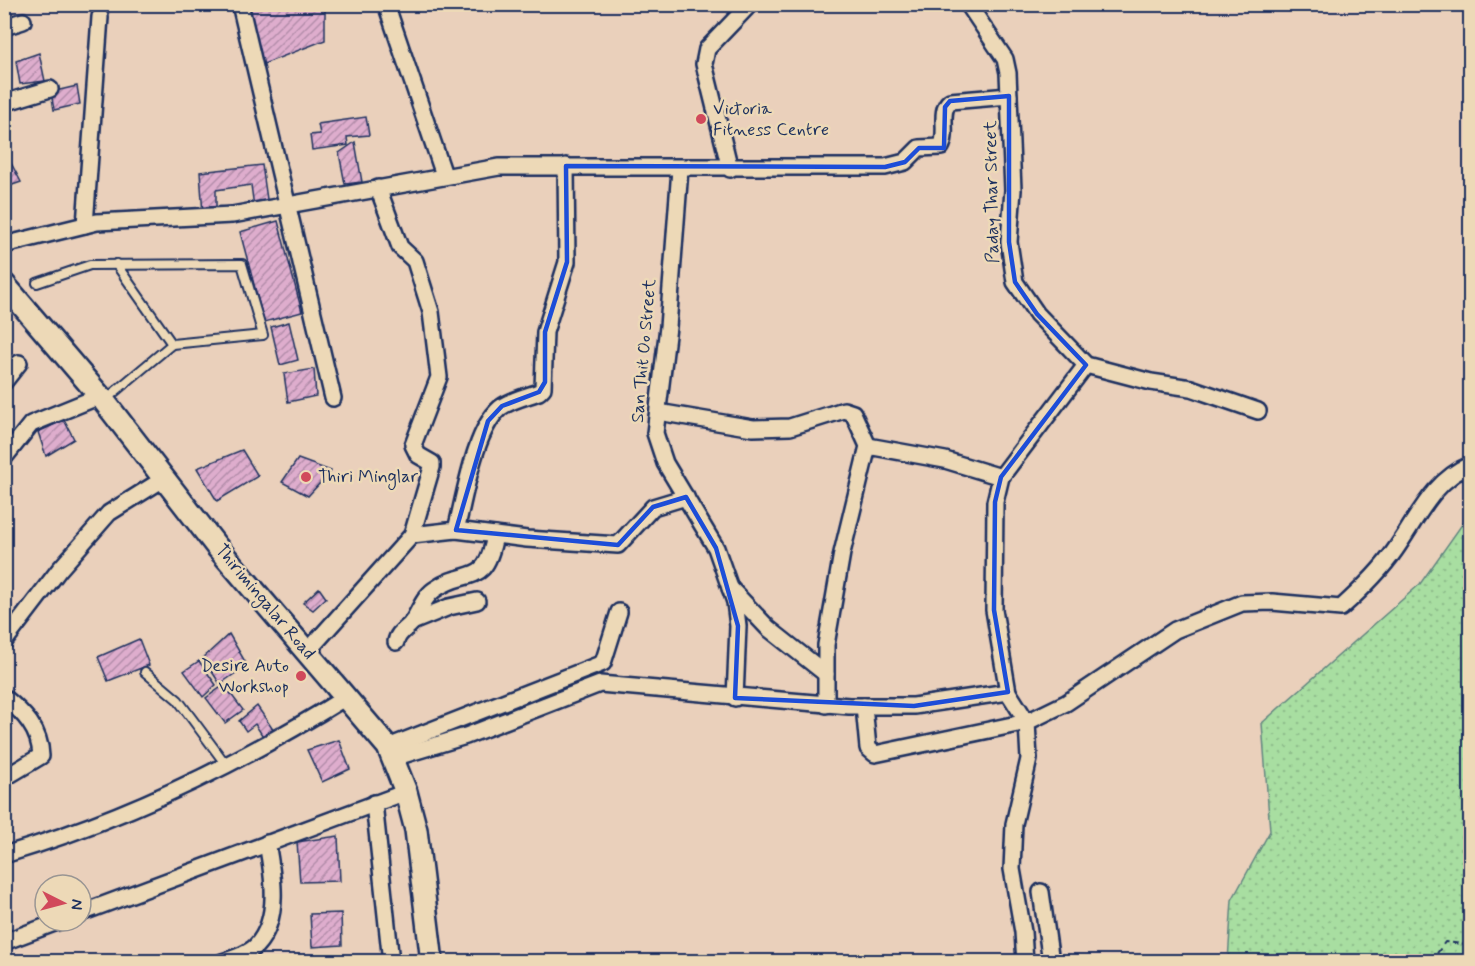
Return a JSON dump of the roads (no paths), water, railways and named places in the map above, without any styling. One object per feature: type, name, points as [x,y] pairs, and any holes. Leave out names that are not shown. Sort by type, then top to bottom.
[{"type":"street","points":[[240,4],[333,398]]},
{"type":"street","points":[[386,4],[444,175]]},
{"type":"street","points":[[730,169],[704,64],[707,49],[750,4]]},
{"type":"street","name":"Paday Thar Street","points":[[968,4],[1005,59],[1010,96],[1013,190],[1009,242],[1015,282],[1036,314],[1086,365]]},
{"type":"street","points":[[85,225],[100,16]]},
{"type":"street","points":[[4,27],[24,21]]},
{"type":"street","points":[[4,103],[50,89]]},
{"type":"street","points":[[4,245],[97,222],[232,215],[444,175],[499,167],[730,169],[885,167],[905,162],[919,148],[941,147],[944,139],[945,107],[950,100],[1010,96]]},
{"type":"street","points":[[456,530],[488,421],[502,406],[539,392],[545,382],[545,332],[567,262],[566,166]]},
{"type":"street","name":"San Thit Oo Street","points":[[680,169],[668,327],[655,433],[665,463],[716,549],[735,602],[738,626],[735,698]]},
{"type":"street","points":[[307,652],[412,535],[432,467],[432,463],[418,455],[413,445],[439,377],[431,312],[424,283],[415,261],[400,247],[378,188]]},
{"type":"street","name":"Thirimingalar Road","points":[[4,284],[102,399],[206,532],[346,697],[390,753],[406,792],[416,830],[432,962]]},
{"type":"street","points":[[4,382],[19,363]]},
{"type":"street","points":[[1025,962],[1023,932],[1012,869],[1014,824],[1029,759],[1027,722],[1008,692],[994,610],[995,502],[1001,477],[1086,365],[1150,382],[1191,388],[1258,411]]},
{"type":"street","points":[[4,458],[31,424],[102,399]]},
{"type":"street","points":[[658,412],[753,428],[790,427],[844,410],[853,413],[868,446],[842,553],[826,645],[826,705]]},
{"type":"street","points":[[868,446],[945,460],[1001,477]]},
{"type":"street","points":[[864,706],[868,748],[875,754],[1027,722],[1066,703],[1175,630],[1242,603],[1272,602],[1341,608],[1367,584],[1394,552],[1440,485],[1459,470],[1470,465]]},
{"type":"street","points":[[4,642],[59,570],[109,513],[165,478]]},
{"type":"street","points":[[412,535],[456,530],[618,545],[653,507],[686,497]]},
{"type":"street","points":[[396,642],[398,634],[412,622],[432,591],[449,581],[475,575],[491,557],[495,535]]},
{"type":"street","points":[[728,587],[768,628],[826,674]]},
{"type":"street","points":[[412,622],[449,607],[477,601]]},
{"type":"street","points":[[390,753],[603,663],[619,612]]},
{"type":"street","points":[[390,753],[466,736],[600,684],[735,698],[864,706],[914,706],[1008,692]]},
{"type":"street","points":[[4,697],[27,716],[41,743],[41,756],[6,777]]},
{"type":"street","points":[[4,855],[51,841],[227,766],[346,697]]},
{"type":"street","points":[[93,908],[406,792]]},
{"type":"street","points":[[374,803],[391,962]]},
{"type":"street","points":[[222,962],[255,947],[270,922],[274,879],[267,843]]},
{"type":"street","points":[[1041,892],[1051,962]]},
{"type":"street","points":[[4,942],[33,931]]},
{"type":"lane","points":[[37,283],[90,264],[242,264],[263,335],[172,344],[102,399]]},
{"type":"lane","points":[[116,264],[172,344]]},
{"type":"lane","points":[[145,672],[178,700],[227,766]]},
{"type":"place","name":"Victoria Fitness Centre","points":[[701,119]]},
{"type":"place","name":"Thiri Minglar","points":[[306,477]]},
{"type":"place","name":"Desire Auto Workshop","points":[[301,676]]}]
